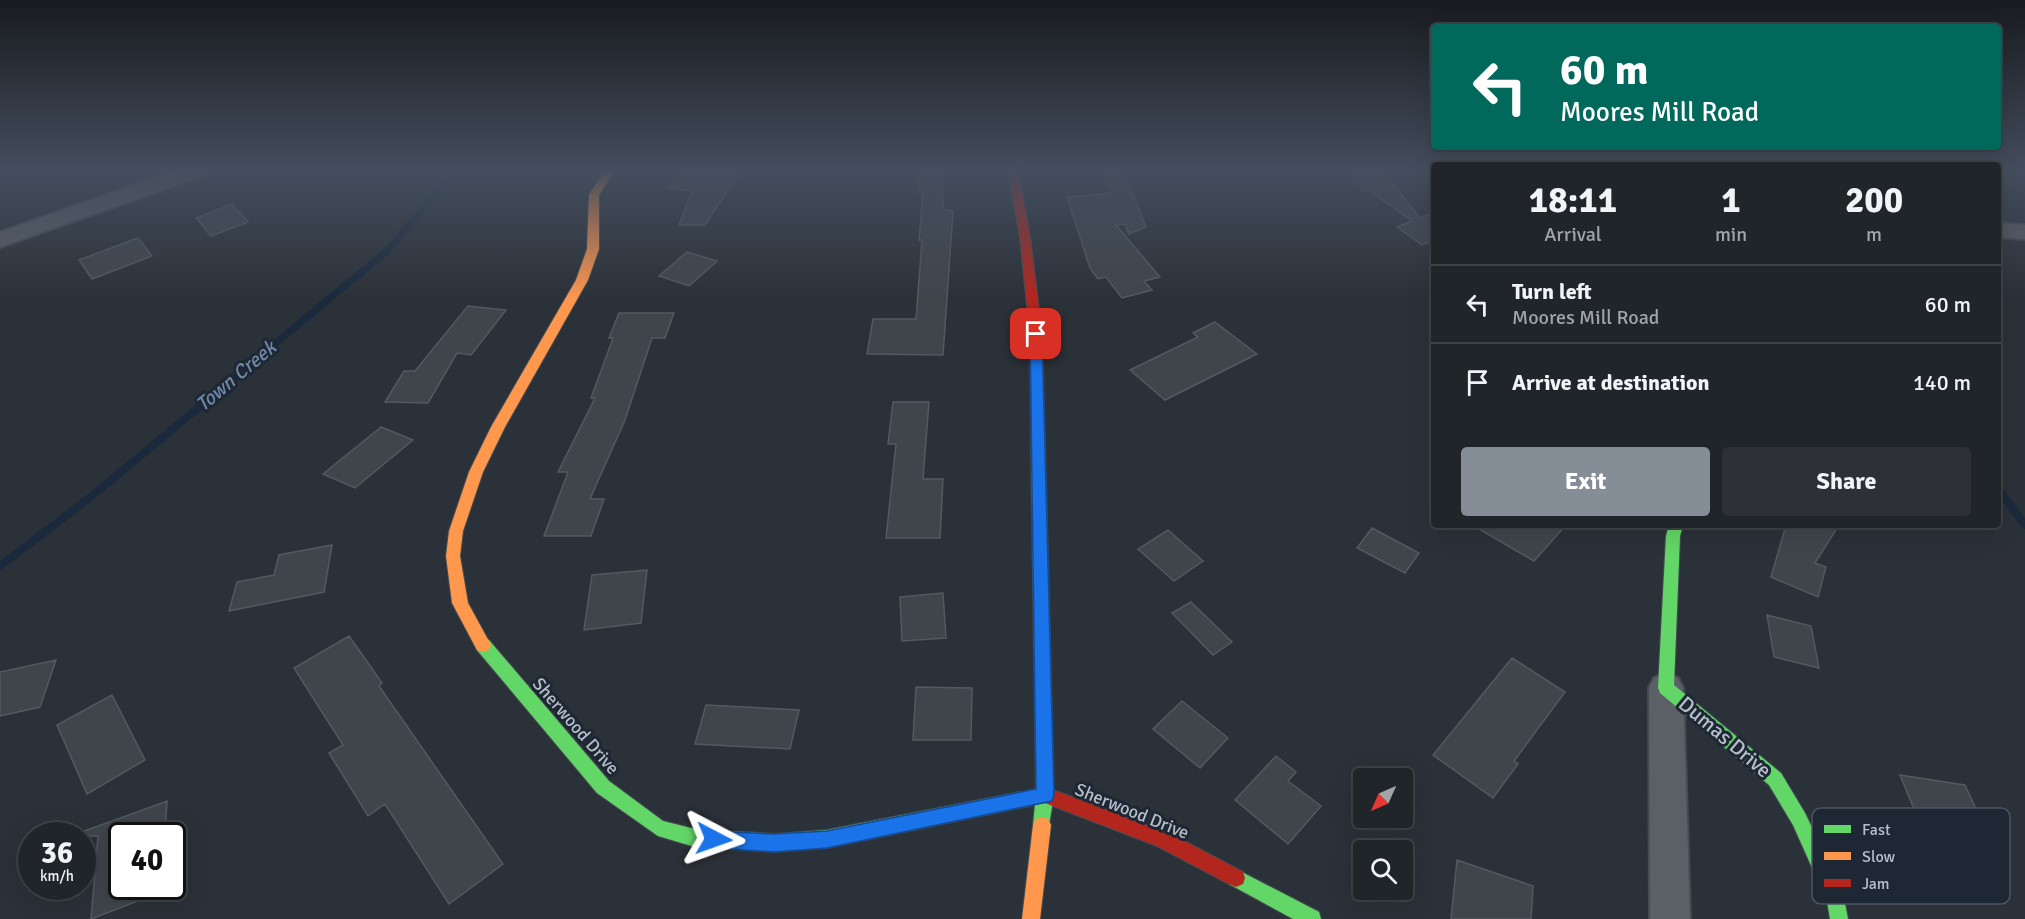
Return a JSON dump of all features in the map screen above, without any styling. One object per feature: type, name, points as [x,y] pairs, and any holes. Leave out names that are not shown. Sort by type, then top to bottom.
[{"type":"street","points":[[0,240],[76,213]]},
{"type":"street","name":"Sherwood Drive","points":[[594,213],[593,249],[582,280],[480,463],[456,531],[453,556],[460,603],[484,647],[603,787],[658,828],[695,838],[774,843],[827,839],[1045,795],[1163,840],[1312,919]]},
{"type":"street","points":[[1021,213],[1036,334],[1045,795],[1031,919]]},
{"type":"street","points":[[2001,230],[2025,232]]},
{"type":"street","name":"Dumas Drive","points":[[1670,919],[1666,688],[1675,528]]},
{"type":"street","name":"Dumas Drive","points":[[1666,688],[1775,779],[1799,819],[1812,847]]},
{"type":"street","name":"Dumas Drive","points":[[1837,904],[1839,919]]},
{"type":"building","points":[[209,213],[240,213],[248,222],[211,236],[196,218]]},
{"type":"building","points":[[684,213],[713,213],[705,225],[679,225]]},
{"type":"building","points":[[921,213],[953,213],[943,355],[867,354],[873,319],[916,319],[922,240],[919,240]]},
{"type":"building","points":[[1072,213],[1140,213],[1146,227],[1129,234],[1125,224],[1116,225],[1160,277],[1144,281],[1152,290],[1122,298],[1106,277],[1098,279],[1090,268]]},
{"type":"building","points":[[1400,213],[1416,213],[1420,218],[1431,214],[1431,241],[1422,245],[1397,227],[1412,221]]},
{"type":"building","points":[[138,238],[152,256],[92,279],[79,260]]},
{"type":"building","points":[[687,252],[717,261],[689,286],[659,276]]},
{"type":"building","points":[[468,306],[506,310],[471,355],[457,353],[428,403],[385,402],[404,371],[415,371]]},
{"type":"building","points":[[619,313],[674,313],[665,338],[652,338],[625,420],[590,499],[604,499],[591,536],[544,536],[568,472],[558,472],[595,398],[591,398],[613,338],[609,338]]},
{"type":"building","points":[[1215,322],[1257,354],[1165,400],[1130,370],[1198,337],[1193,333]]},
{"type":"building","points":[[893,402],[929,402],[923,479],[943,479],[940,538],[886,538],[896,444],[888,444]]},
{"type":"building","points":[[381,427],[413,440],[355,488],[323,474]]},
{"type":"building","points":[[1372,528],[1419,553],[1405,573],[1357,548]]},
{"type":"building","points":[[1477,528],[1563,528],[1534,561]]},
{"type":"building","points":[[1785,528],[1837,528],[1815,563],[1826,567],[1818,597],[1771,577]]},
{"type":"building","points":[[1168,530],[1203,561],[1174,581],[1138,549]]},
{"type":"building","points":[[332,545],[324,592],[229,611],[237,582],[274,575],[279,555]]},
{"type":"building","points":[[647,570],[641,623],[584,630],[592,575]]},
{"type":"building","points":[[943,593],[946,638],[902,641],[900,597]]},
{"type":"building","points":[[1191,602],[1232,642],[1213,655],[1172,613]]},
{"type":"building","points":[[1767,615],[1811,626],[1819,668],[1774,657]]},
{"type":"building","points":[[349,636],[382,683],[379,686],[503,864],[449,904],[385,804],[368,816],[329,753],[343,745],[294,668]]},
{"type":"building","points":[[1512,658],[1565,692],[1514,761],[1518,764],[1493,798],[1433,755]]},
{"type":"building","points":[[56,660],[40,707],[0,716],[0,672]]},
{"type":"building","points":[[916,687],[972,688],[971,740],[913,740]]},
{"type":"building","points":[[112,695],[145,760],[87,794],[57,725]]},
{"type":"building","points":[[1182,701],[1228,738],[1200,768],[1153,729]]},
{"type":"building","points":[[706,705],[799,710],[790,749],[695,744]]},
{"type":"building","points":[[1276,756],[1296,772],[1288,781],[1321,806],[1288,844],[1235,800]]},
{"type":"building","points":[[1900,775],[1965,785],[1975,808],[1914,808]]},
{"type":"building","points":[[167,801],[166,822],[109,822]]},
{"type":"building","points":[[108,822],[108,900],[141,900],[91,919],[93,900],[96,900],[98,836],[96,836],[96,827]]},
{"type":"building","points":[[1457,860],[1533,886],[1531,919],[1451,919]]},
{"type":"waterway","name":"Town Creek","points":[[243,370],[387,251],[419,213]]},
{"type":"waterway","name":"Town Creek","points":[[0,566],[92,496],[245,369]]},
{"type":"waterway","points":[[2001,493],[2025,525]]},
{"type":"traffic: fast","points":[[1038,442],[1045,795],[1042,825]]},
{"type":"traffic: fast","points":[[1675,528],[1666,688],[1775,779],[1799,819],[1812,847]]},
{"type":"traffic: fast","points":[[483,645],[603,787],[658,828],[695,838],[774,843],[827,839],[1019,800]]},
{"type":"traffic: fast","points":[[1236,878],[1312,919]]},
{"type":"traffic: fast","points":[[1837,904],[1839,919]]},
{"type":"traffic: slow","points":[[483,645],[460,603],[453,556],[456,531],[476,472],[498,427],[582,280],[593,249],[594,213]]},
{"type":"traffic: slow","points":[[1031,919],[1042,825]]},
{"type":"traffic: jam","points":[[1021,213],[1036,334],[1038,442]]},
{"type":"traffic: jam","points":[[1019,800],[1045,795],[1163,839],[1236,878]]},
{"type":"route","points":[[714,839],[774,843],[827,839],[1045,795],[1036,334]]}]
